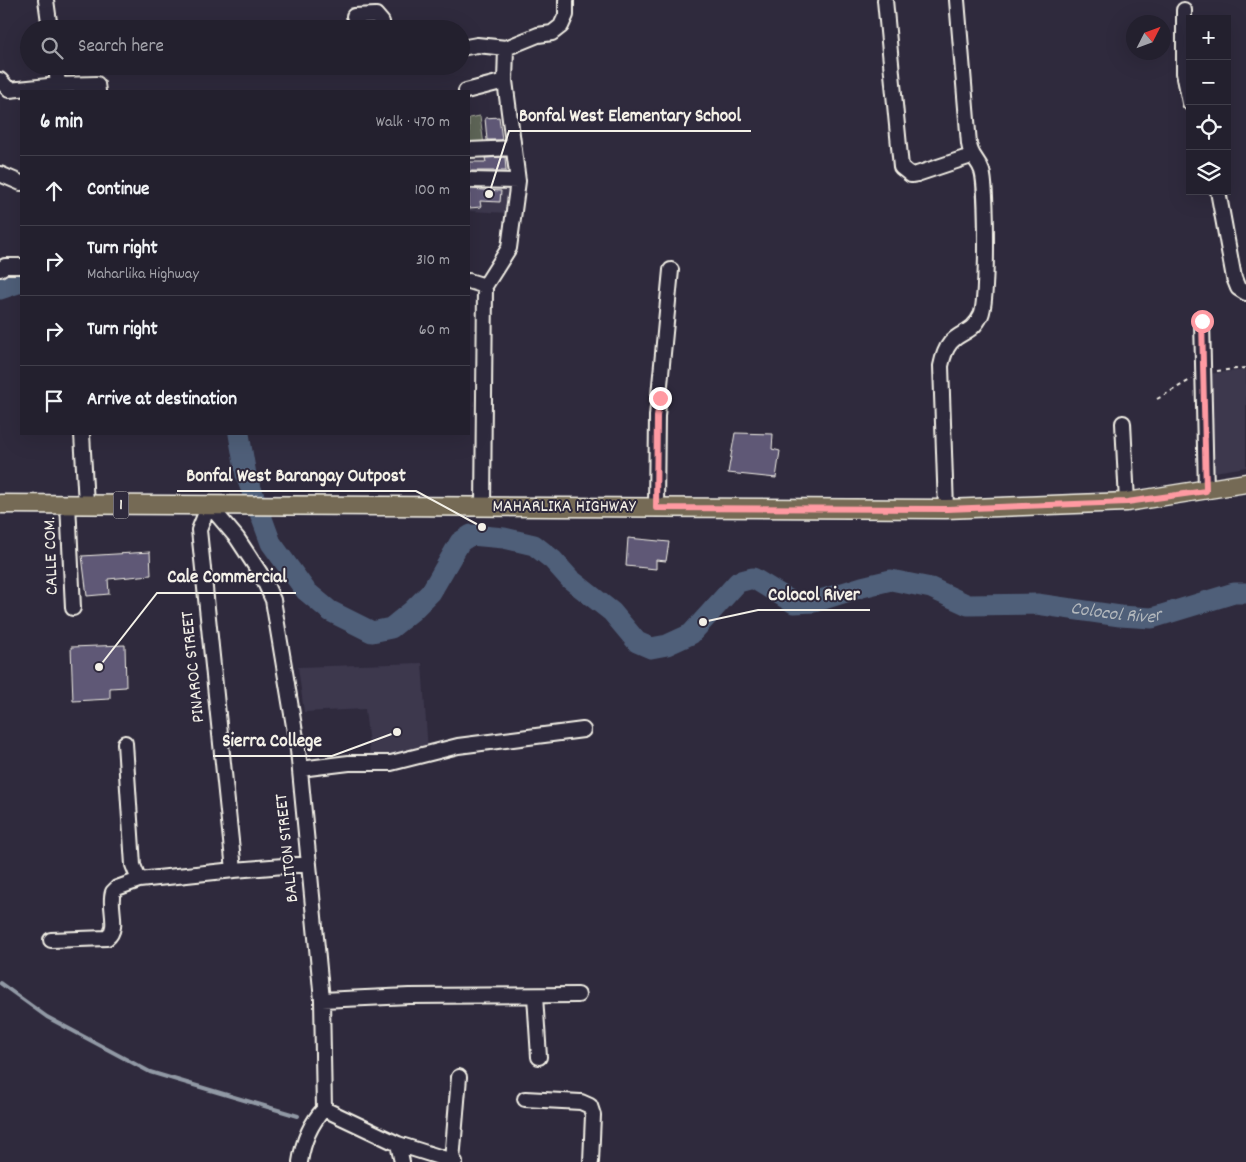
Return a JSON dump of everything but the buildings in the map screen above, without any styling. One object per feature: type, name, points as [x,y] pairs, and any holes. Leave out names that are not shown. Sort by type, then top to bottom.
[{"type":"main road","name":"MAHARLIKA HIGHWAY","points":[[0,504],[946,509],[1127,502],[1206,491],[1246,483]]},
{"type":"street","points":[[46,0],[49,20]]},
{"type":"street","points":[[470,46],[477,45],[506,48],[538,35],[552,33],[561,26],[566,15],[566,0]]},
{"type":"street","points":[[884,0],[901,167],[911,175],[971,156]]},
{"type":"street","points":[[946,509],[941,366],[947,344],[972,327],[982,313],[985,290],[985,190],[982,170],[971,156],[957,0]]},
{"type":"street","points":[[1184,10],[1184,74],[1186,84]]},
{"type":"street","points":[[354,16],[376,15],[380,20]]},
{"type":"street","points":[[483,507],[485,286],[509,248],[518,181],[505,81],[506,48]]},
{"type":"street","points":[[57,75],[58,85]]},
{"type":"street","points":[[0,80],[8,90],[58,85],[97,84],[98,90]]},
{"type":"street","points":[[470,90],[505,81]]},
{"type":"street","points":[[470,150],[514,148]]},
{"type":"street","points":[[0,174],[20,183]]},
{"type":"street","points":[[470,180],[518,181]]},
{"type":"street","points":[[1219,195],[1234,278],[1238,288],[1246,293]]},
{"type":"street","points":[[0,269],[5,266],[20,266]]},
{"type":"street","points":[[656,508],[657,416],[671,270]]},
{"type":"street","points":[[470,281],[485,286]]},
{"type":"street","points":[[1202,321],[1206,491]]},
{"type":"street","points":[[1123,424],[1127,502]]},
{"type":"street","points":[[82,435],[86,504]]},
{"type":"street","name":"CALLE COM.","points":[[68,503],[73,608]]},
{"type":"street","name":"BALITON STREET","points":[[209,506],[237,538],[262,576],[273,600],[300,769],[322,1000],[324,1109]]},
{"type":"street","name":"PINAROC STREET","points":[[209,506],[200,530],[234,870]]},
{"type":"street","points":[[300,769],[349,763],[391,763],[458,746],[583,730]]},
{"type":"street","points":[[125,743],[133,865],[139,880]]},
{"type":"street","points":[[51,940],[107,938],[112,933],[113,927],[113,892],[117,888],[139,880],[309,864]]},
{"type":"street","points":[[322,1000],[409,996],[578,995]]},
{"type":"street","points":[[535,996],[539,1057]]},
{"type":"street","points":[[300,1162],[302,1146],[312,1125],[324,1109],[398,1144],[453,1162],[459,1077]]},
{"type":"street","points":[[525,1099],[581,1102],[590,1106],[593,1115],[591,1162]]},
{"type":"street","points":[[398,1144],[402,1162]]},
{"type":"shaded area","points":[[507,151],[510,213],[470,211],[470,155]]},
{"type":"shaded area","points":[[1246,370],[1246,467],[1208,473],[1207,374]]},
{"type":"shaded area","points":[[422,663],[428,752],[371,763],[365,709],[304,712],[298,667]]},
{"type":"green space","points":[[480,116],[484,145],[470,147],[470,118]]},
{"type":"waterway","name":"Colocol River","points":[[0,289],[20,282]]},
{"type":"waterway","name":"Colocol River","points":[[239,435],[246,475],[271,543],[306,591],[330,611],[372,632],[391,628],[412,611],[431,592],[460,542],[471,535],[504,538],[534,545],[553,560],[570,579],[612,612],[637,642],[651,648],[667,645],[691,634],[738,582],[753,578],[794,603],[814,602],[891,580],[931,588],[968,605],[1037,604],[1120,616],[1152,618],[1234,593],[1246,593]]},
{"type":"waterway","points":[[0,983],[47,1017],[150,1072],[298,1116]]},
{"type":"place","name":"Bonfal West Elementary School","points":[[489,194]]},
{"type":"place","name":"Bonfal West Barangay Outpost","points":[[482,527]]},
{"type":"place","name":"Colocol River","points":[[703,622]]},
{"type":"place","name":"Cale Commercial","points":[[99,667]]},
{"type":"place","name":"Sierra College","points":[[397,732]]},
{"type":"route","points":[[660,398],[657,416],[656,508],[946,509],[1127,502],[1206,491],[1202,321]]}]
